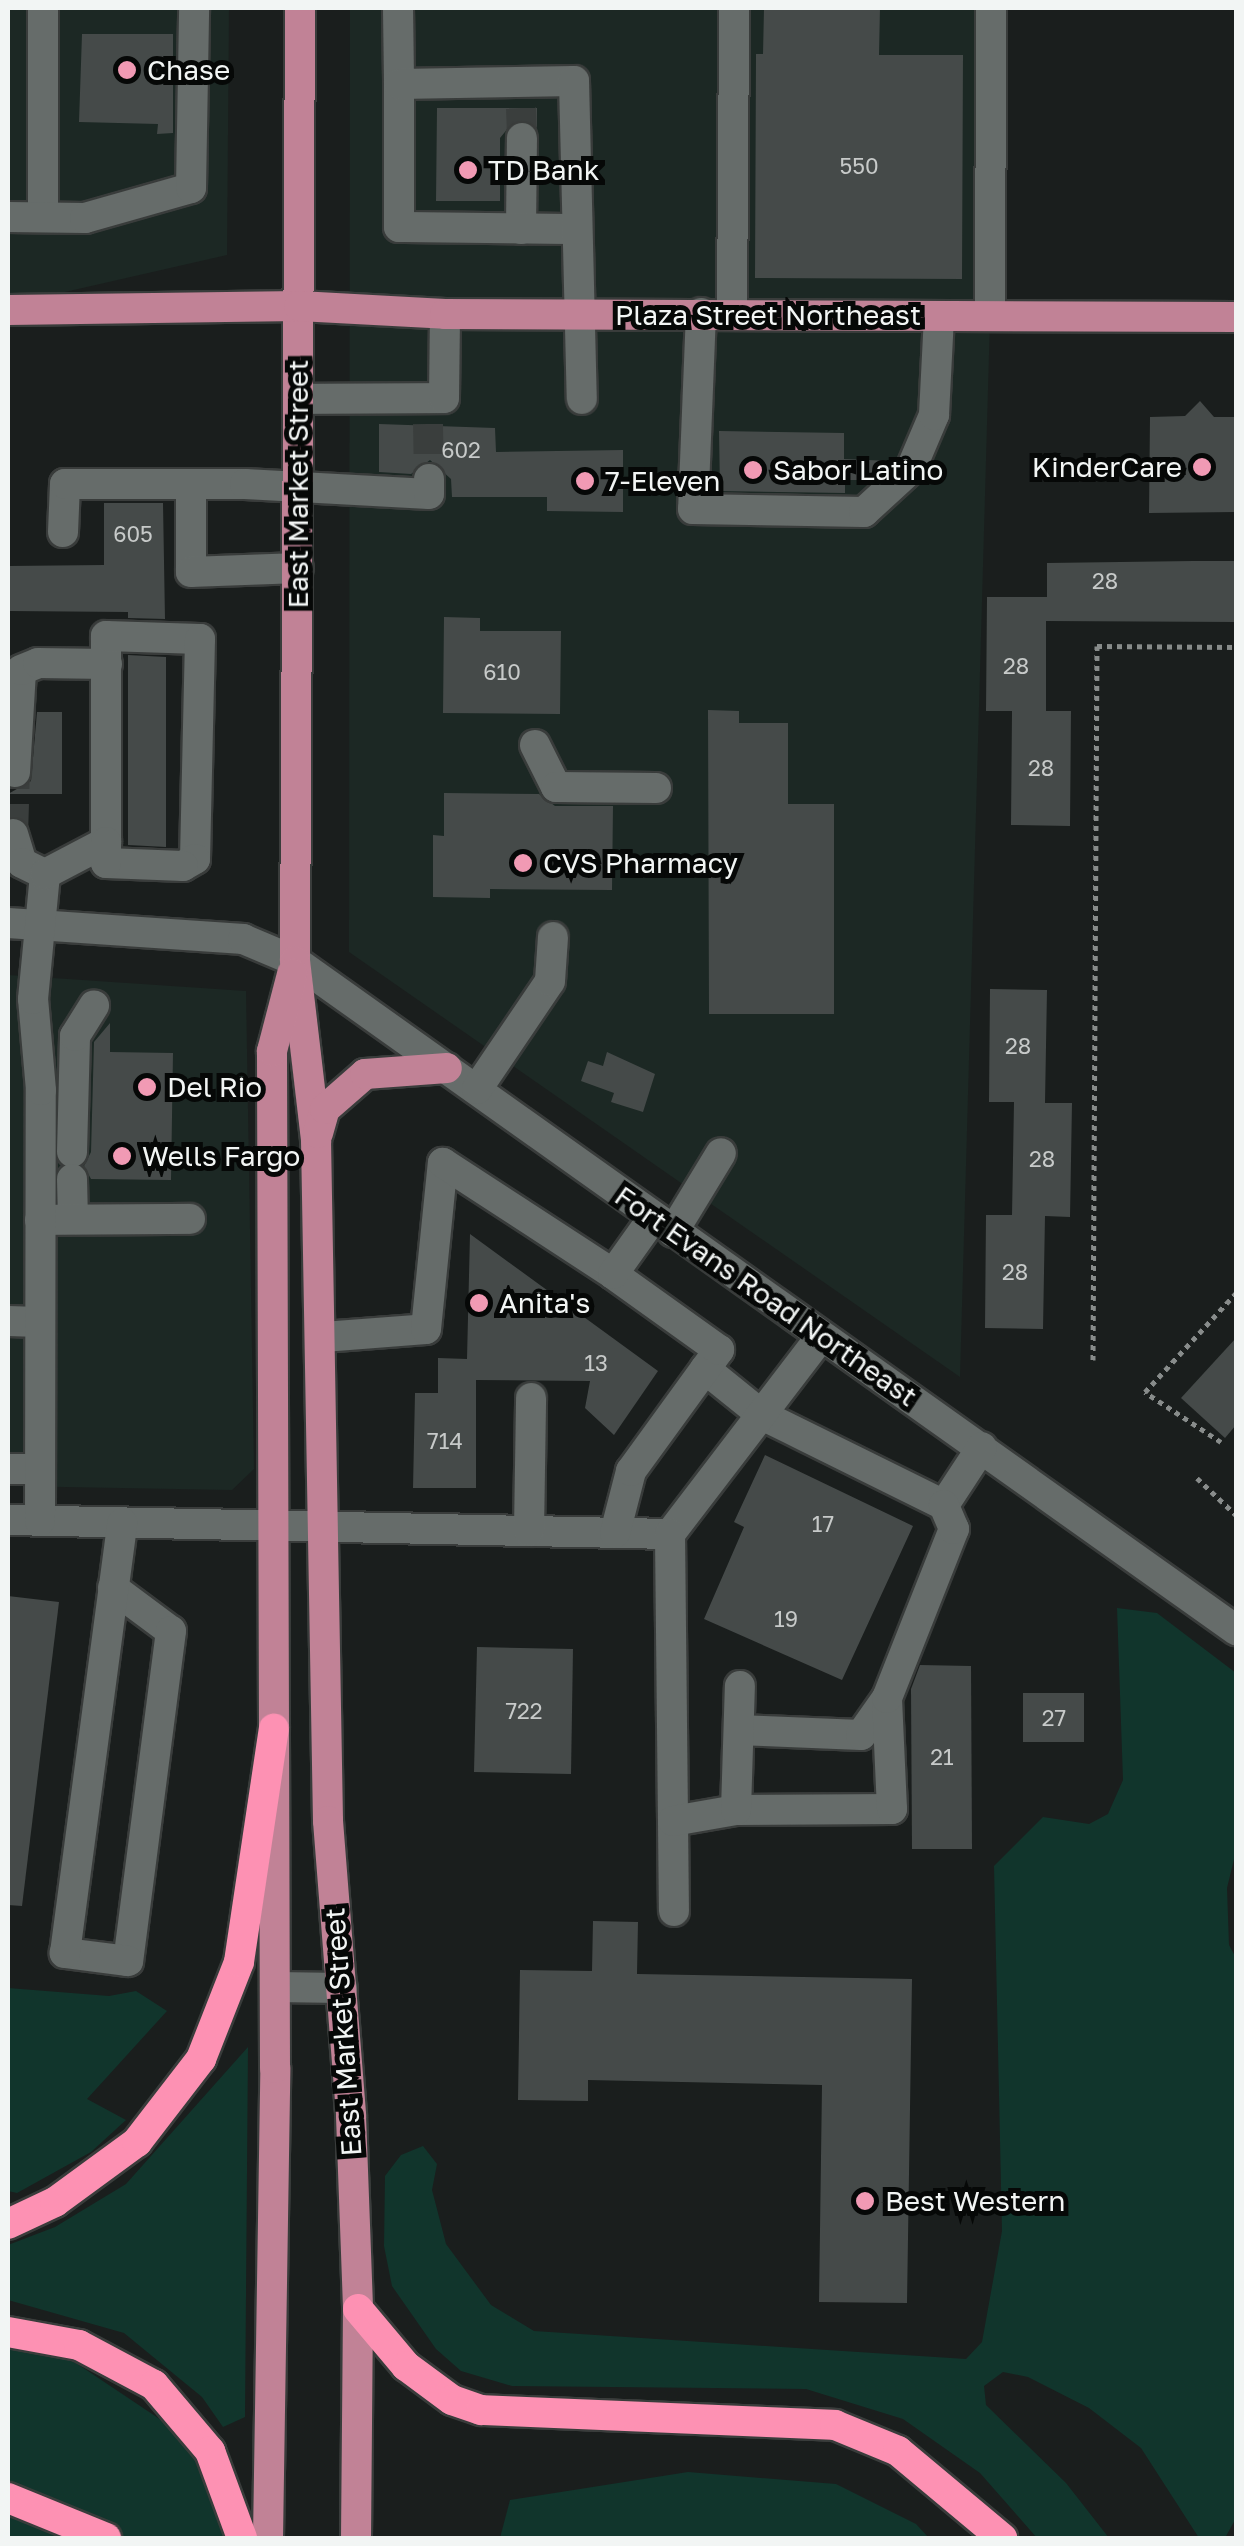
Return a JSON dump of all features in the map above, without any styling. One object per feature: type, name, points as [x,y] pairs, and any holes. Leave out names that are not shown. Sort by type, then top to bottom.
[{"type":"highway","points":[[8,2224],[56,2202],[111,2165],[172,2102],[202,2059],[239,1962],[274,1729]]},
{"type":"highway","points":[[358,2309],[406,2366],[452,2400],[481,2410],[835,2425],[898,2450],[1002,2538]]},
{"type":"highway","points":[[8,2332],[80,2345],[154,2386],[210,2451],[242,2538]]},
{"type":"highway","points":[[8,2498],[106,2538]]},
{"type":"main road","name":"East Market Street","points":[[300,8],[295,962],[316,1140],[323,1337],[328,1821],[342,1988],[358,2309],[356,2538]]},
{"type":"main road","name":"Plaza Street Northeast","points":[[8,310],[299,306],[445,314],[1236,316]]},
{"type":"main road","name":"East Market Street","points":[[268,2538],[275,1987],[272,1051],[295,962]]},
{"type":"main road","points":[[316,1140],[325,1108],[365,1074],[446,1068]]},
{"type":"street","points":[[43,8],[44,217]]},
{"type":"street","points":[[8,217],[84,218],[191,188],[194,8]]},
{"type":"street","points":[[398,8],[400,227],[574,229]]},
{"type":"street","points":[[732,314],[734,8]]},
{"type":"street","points":[[990,8],[990,316]]},
{"type":"street","points":[[399,84],[522,110],[574,82],[576,314],[582,399]]},
{"type":"street","points":[[521,229],[522,110]]},
{"type":"street","points":[[701,313],[693,509],[864,512],[911,470],[934,416],[940,317]]},
{"type":"street","points":[[298,399],[442,404],[445,314]]},
{"type":"street","points":[[63,532],[65,484],[429,494],[429,479]]},
{"type":"street","points":[[192,486],[191,572],[298,568]]},
{"type":"street","points":[[106,636],[200,640],[195,858],[183,866],[106,863],[106,842],[106,636]]},
{"type":"street","points":[[14,772],[20,670],[38,662],[106,664]]},
{"type":"street","points":[[536,744],[556,787],[656,788]]},
{"type":"street","points":[[14,834],[22,863],[45,874]]},
{"type":"street","points":[[40,1521],[40,1063],[21,1013],[22,924],[45,874],[106,842]]},
{"type":"street","name":"Fort Evans Road Northeast","points":[[22,924],[242,939],[295,962],[1236,1630]]},
{"type":"street","points":[[477,1089],[550,982],[553,938]]},
{"type":"street","points":[[73,1219],[75,1036],[94,1005]]},
{"type":"street","points":[[613,1274],[663,1225],[721,1153]]},
{"type":"street","points":[[323,1337],[426,1329],[443,1163],[613,1274],[719,1350],[632,1471],[616,1532]]},
{"type":"street","points":[[40,1220],[190,1219]]},
{"type":"street","points":[[8,1321],[39,1322]]},
{"type":"street","points":[[674,1912],[670,1534],[820,1338]]},
{"type":"street","points":[[705,1369],[762,1414],[944,1505],[954,1529],[887,1698],[861,1735],[739,1730]]},
{"type":"street","points":[[529,1531],[531,1398]]},
{"type":"street","points":[[944,1505],[982,1447]]},
{"type":"street","points":[[8,1469],[40,1469]]},
{"type":"street","points":[[8,1520],[670,1534]]},
{"type":"street","points":[[113,1588],[171,1632],[128,1961],[65,1953],[113,1588],[122,1523]]},
{"type":"street","points":[[736,1810],[740,1686]]},
{"type":"street","points":[[673,1821],[736,1810],[892,1809],[887,1698]]},
{"type":"street","points":[[275,1987],[342,1988]]},
{"type":"path","points":[[1093,1360],[1098,646],[1236,646]]},
{"type":"path","points":[[1221,1442],[1145,1392],[1236,1293]]},
{"type":"path","points":[[1196,1478],[1236,1515]]},
{"type":"shaded area","points":[[8,8],[229,8],[227,255],[8,305]]},
{"type":"shaded area","points":[[350,8],[990,8],[991,284],[960,1377],[349,952]]},
{"type":"shaded area","points":[[8,975],[246,991],[254,1469],[232,1490],[8,1486]]},
{"type":"green space","points":[[1117,1608],[1157,1613],[1236,1673],[1236,1851],[1227,1888],[1229,1945],[1236,1958],[1236,2518],[1225,2538],[1199,2538],[1141,2448],[1089,2408],[1028,2377],[1003,2372],[984,2386],[986,2405],[1066,2483],[1109,2538],[1037,2538],[980,2473],[903,2419],[806,2389],[512,2386],[461,2371],[436,2349],[392,2286],[384,2246],[385,2176],[401,2155],[423,2146],[437,2164],[432,2190],[446,2244],[491,2305],[534,2331],[966,2359],[982,2342],[1002,2231],[994,1866],[1043,1817],[1089,1824],[1108,1814],[1123,1780]]},
{"type":"green space","points":[[8,1988],[109,1996],[136,1991],[167,2011],[87,2099],[126,2120],[91,2152],[17,2193],[8,2191]]},
{"type":"green space","points":[[248,2047],[245,2417],[223,2427],[202,2397],[124,2333],[8,2300],[8,2245],[55,2227],[126,2184]]},
{"type":"green space","points":[[8,2350],[70,2359],[176,2430],[199,2462],[228,2538],[8,2538]]},
{"type":"green space","points":[[688,2472],[836,2484],[916,2524],[929,2538],[500,2538],[510,2500]]},
{"type":"building","points":[[764,8],[880,8],[879,55],[963,55],[962,279],[755,278],[756,54],[763,54]]},
{"type":"building","name":"Chase","points":[[82,34],[173,34],[173,133],[157,134],[158,124],[79,122]]},
{"type":"building","name":"TD Bank","points":[[437,108],[537,108],[537,127],[514,121],[500,138],[500,201],[436,201]]},
{"type":"building","points":[[1200,401],[1214,417],[1236,417],[1236,512],[1149,513],[1150,417],[1185,416]]},
{"type":"building","points":[[379,424],[495,428],[496,452],[623,450],[623,512],[547,511],[547,497],[452,497],[451,479],[430,460],[411,474],[379,472]]},
{"type":"building","points":[[719,431],[844,433],[844,459],[892,461],[871,480],[845,480],[845,493],[720,491]]},
{"type":"building","points":[[104,503],[163,503],[165,619],[128,618],[128,612],[8,611],[8,566],[104,565]]},
{"type":"building","points":[[1236,561],[1236,622],[1046,621],[1046,711],[1071,711],[1070,826],[1011,825],[1012,711],[986,711],[987,597],[1047,597],[1047,563]]},
{"type":"building","points":[[444,617],[480,618],[480,631],[561,631],[560,714],[443,713]]},
{"type":"building","points":[[128,655],[166,657],[166,847],[128,845]]},
{"type":"building","points":[[708,710],[739,711],[739,723],[788,723],[788,804],[834,804],[834,1014],[709,1014]]},
{"type":"building","points":[[37,712],[62,712],[62,794],[8,794],[31,781]]},
{"type":"building","name":"CVS Pharmacy","points":[[444,793],[539,794],[555,806],[613,806],[612,890],[490,889],[490,898],[433,897],[433,835],[444,836]]},
{"type":"building","points":[[990,989],[1047,990],[1045,1103],[1072,1103],[1070,1217],[1045,1216],[1043,1329],[985,1328],[986,1215],[1012,1215],[1014,1102],[989,1102]]},
{"type":"building","points":[[110,1023],[110,1052],[173,1053],[171,1180],[91,1179],[84,1166],[91,1152],[94,1042]]},
{"type":"building","points":[[607,1052],[655,1074],[643,1112],[611,1102],[614,1093],[581,1081],[588,1061],[603,1066]]},
{"type":"building","points":[[470,1234],[658,1371],[614,1435],[585,1408],[590,1381],[476,1380],[476,1488],[413,1488],[415,1393],[438,1393],[438,1358],[467,1359]]},
{"type":"building","points":[[1236,1338],[1236,1425],[1225,1438],[1181,1398]]},
{"type":"building","points":[[765,1455],[913,1526],[842,1680],[704,1619],[744,1527],[734,1522]]},
{"type":"building","points":[[8,1596],[59,1602],[22,1906],[8,1905]]},
{"type":"building","points":[[477,1647],[573,1649],[571,1774],[474,1772]]},
{"type":"building","points":[[920,1665],[971,1666],[972,1849],[912,1849],[911,1689]]},
{"type":"building","points":[[1023,1693],[1084,1693],[1084,1742],[1023,1742]]},
{"type":"building","name":"Best Western","points":[[593,1921],[638,1922],[637,1974],[912,1979],[907,2303],[819,2302],[822,2085],[588,2080],[588,2101],[518,2100],[520,1970],[592,1971]]},
{"type":"tunnel","points":[[521,108],[522,138]]},
{"type":"tunnel","points":[[428,424],[429,479]]},
{"type":"tunnel","points":[[13,834],[15,772]]},
{"type":"place","name":"Chase","points":[[127,70]]},
{"type":"place","name":"TD Bank","points":[[468,170]]},
{"type":"place","name":"KinderCare","points":[[1202,467]]},
{"type":"place","name":"Sabor Latino","points":[[753,470]]},
{"type":"place","name":"7-Eleven","points":[[585,481]]},
{"type":"place","name":"CVS Pharmacy","points":[[523,863]]},
{"type":"place","name":"Del Rio","points":[[147,1087]]},
{"type":"place","name":"Wells Fargo","points":[[122,1156]]},
{"type":"place","name":"Anita's","points":[[479,1303]]},
{"type":"place","name":"Best Western","points":[[865,2201]]}]
